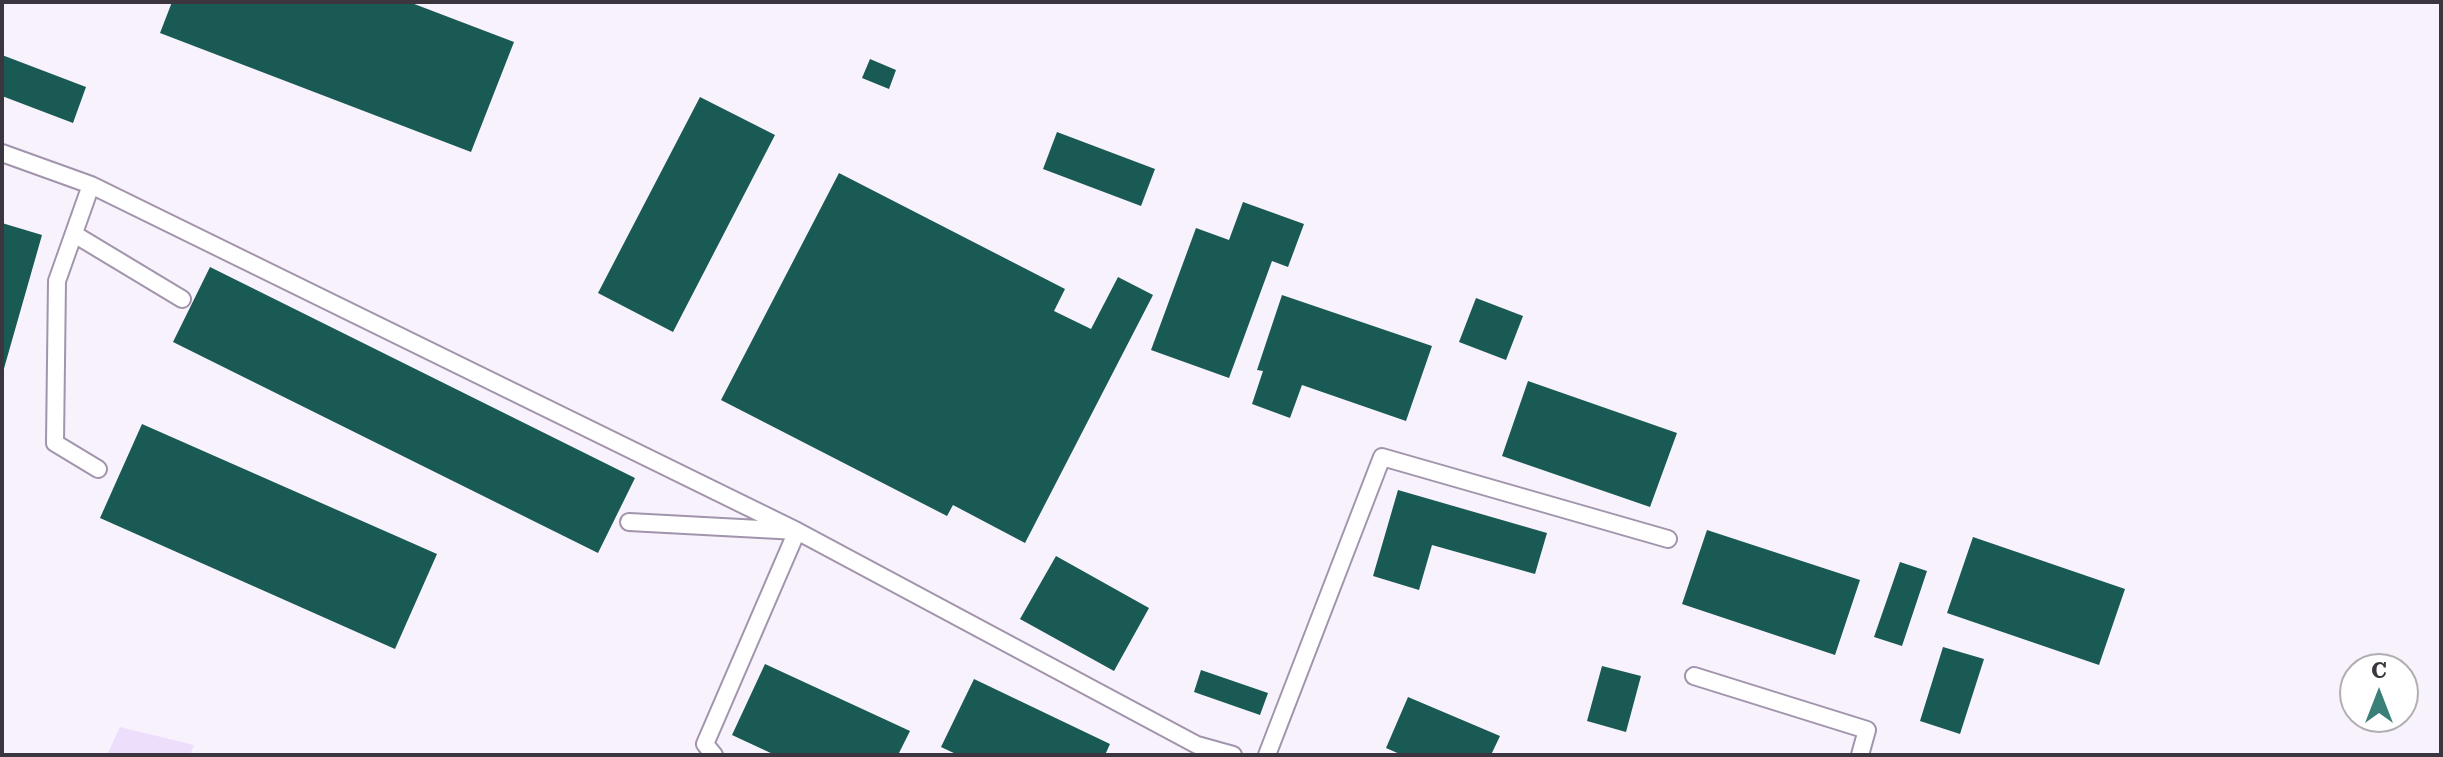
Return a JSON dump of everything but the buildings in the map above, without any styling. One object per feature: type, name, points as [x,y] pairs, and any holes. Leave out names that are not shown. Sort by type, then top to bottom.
[{"type":"lane","points":[[2,153],[91,185],[797,531],[1195,750],[1233,755]]},
{"type":"lane","points":[[91,185],[57,281],[55,443],[98,469]]},
{"type":"lane","points":[[74,234],[182,299]]},
{"type":"lane","points":[[1267,755],[1382,457],[1668,539]]},
{"type":"lane","points":[[629,522],[797,531]]},
{"type":"lane","points":[[714,755],[705,744],[797,531]]},
{"type":"lane","points":[[1694,676],[1867,730],[1860,755]]},
{"type":"shaded area","points":[[120,727],[194,745],[190,755],[107,755]]}]
